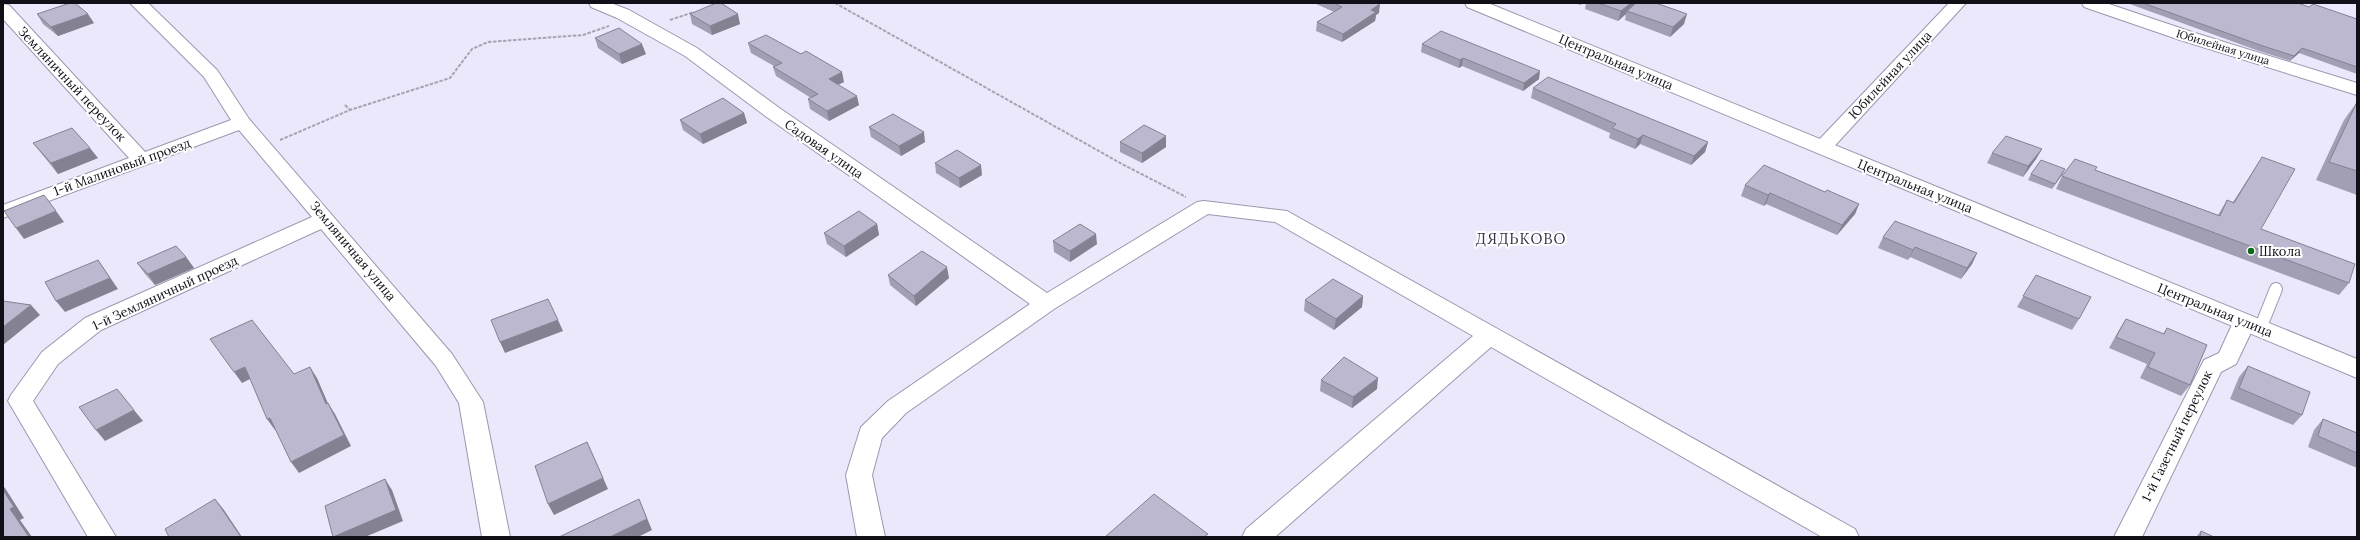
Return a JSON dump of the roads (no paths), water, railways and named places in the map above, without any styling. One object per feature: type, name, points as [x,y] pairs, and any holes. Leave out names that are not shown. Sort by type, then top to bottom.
[{"type":"street","name":"Земляничная улица","points":[[138,3],[211,74],[242,122],[326,219],[444,360],[471,402],[496,537]]},
{"type":"street","name":"Садовая улица","points":[[597,3],[635,21],[691,52],[771,112],[1046,304]]},
{"type":"street","name":"Центральная улица","points":[[1473,3],[2357,369]]},
{"type":"street","name":"Юбилейная улица","points":[[1822,148],[1958,3]]},
{"type":"street","name":"Юбилейная улица","points":[[2090,3],[2186,36],[2357,89]]},
{"type":"street","name":"Земляничный переулок","points":[[3,9],[141,159]]},
{"type":"street","name":"1-й Малиновый проезд","points":[[3,212],[242,122]]},
{"type":"street","points":[[871,537],[859,474],[870,434],[897,407],[1046,304],[1204,207],[1280,216],[1845,537]]},
{"type":"street","name":"1-й Земляничный проезд","points":[[102,537],[20,401],[50,358],[93,324],[326,219]]},
{"type":"street","name":"1-й Газетный переулок","points":[[2128,537],[2212,366],[2228,358],[2252,325]]},
{"type":"street","points":[[1256,537],[1490,335]]},
{"type":"lane","points":[[2252,325],[2276,289]]},
{"type":"place","name":"Школа","points":[[2251,251]]},
{"type":"district","name":"ДЯДЬКОВО","points":[[1521,238]]}]
